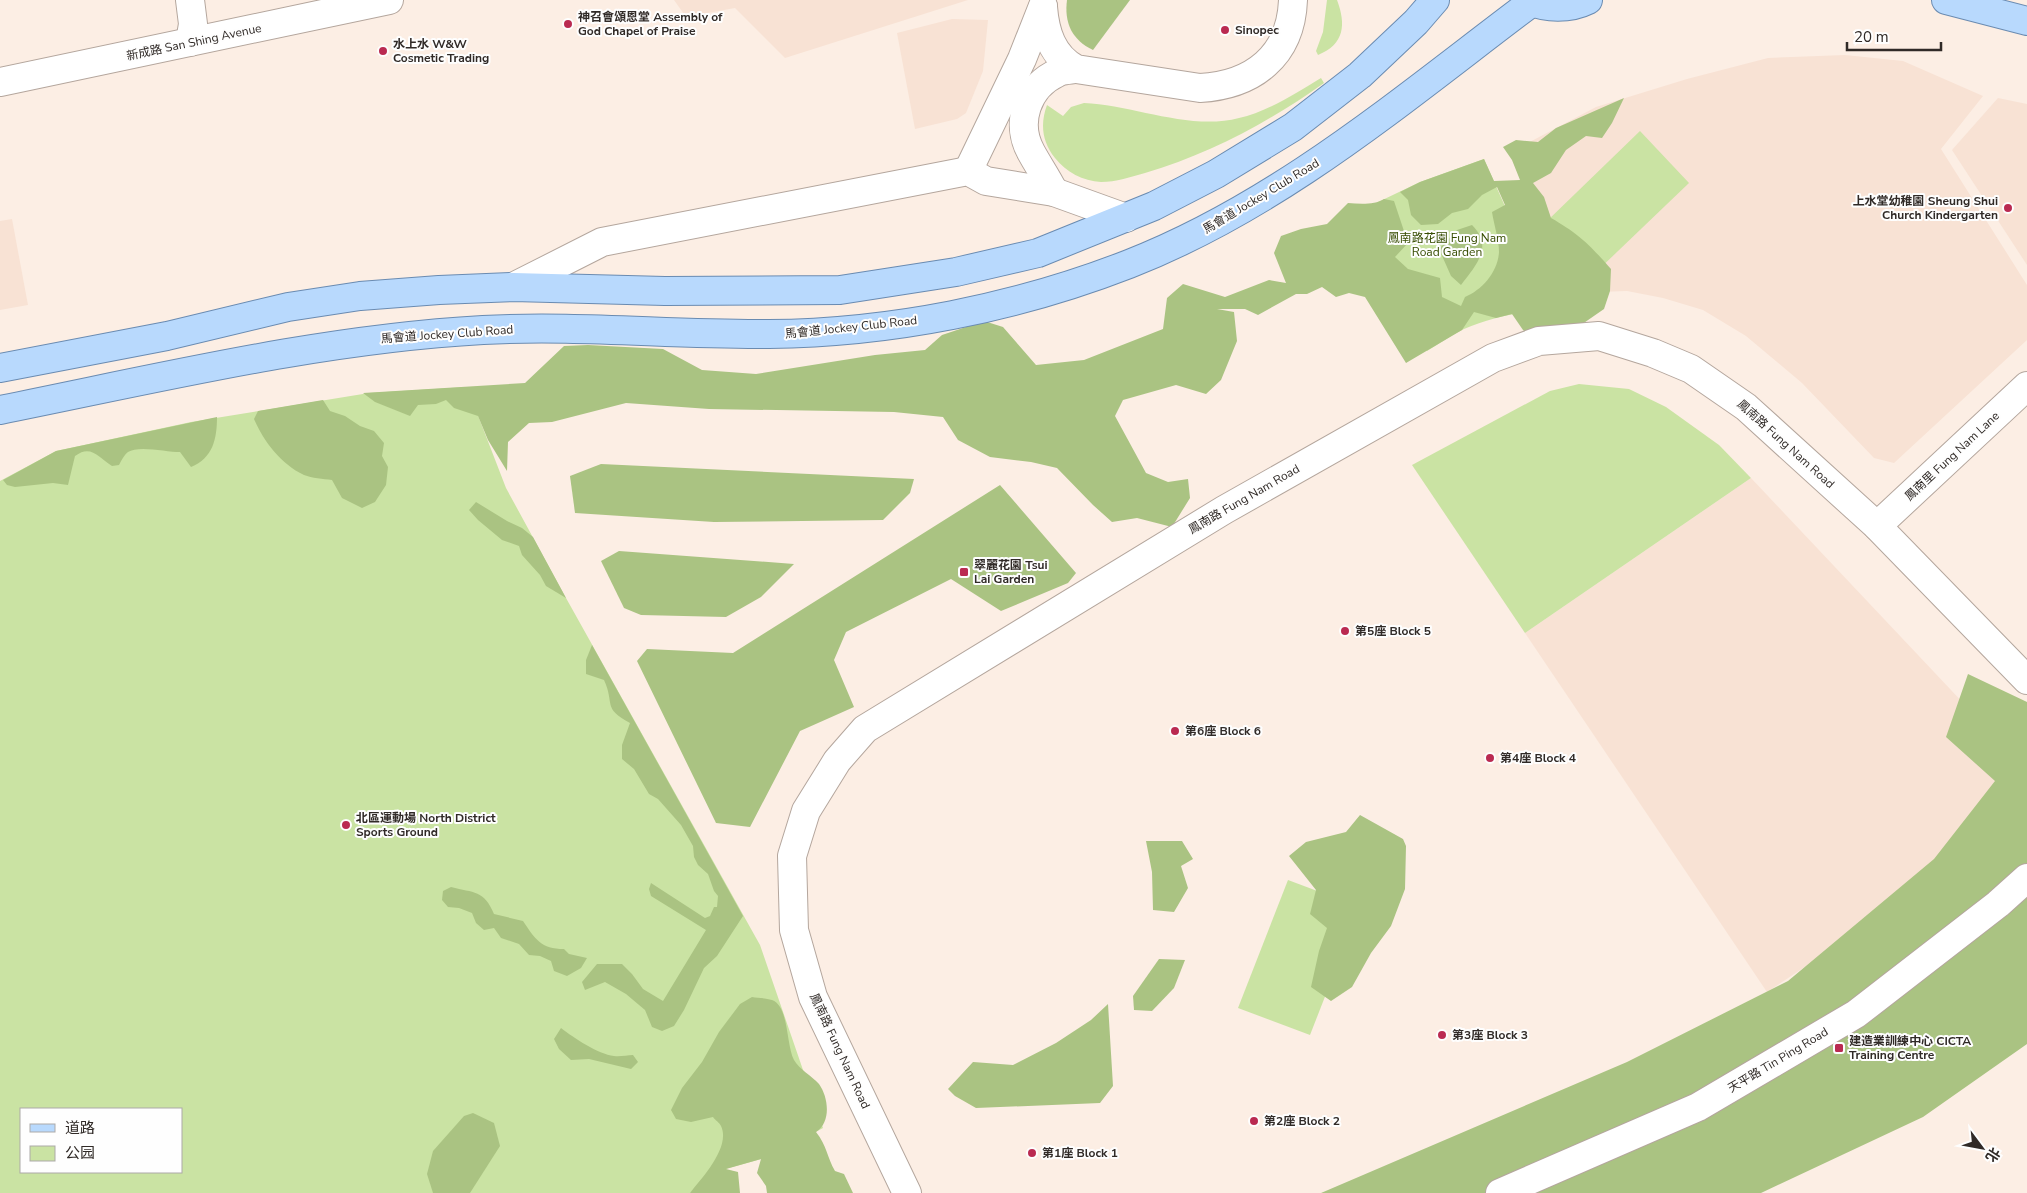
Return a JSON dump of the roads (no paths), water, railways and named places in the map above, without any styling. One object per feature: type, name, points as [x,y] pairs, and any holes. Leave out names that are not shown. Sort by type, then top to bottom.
[{"type":"main road","points":[[0,368],[167,336],[288,307],[360,296],[513,287],[685,291],[840,290],[956,272],[1038,253],[1154,206],[1216,174],[1293,127],[1360,75],[1416,22],[1435,0]]},
{"type":"main road","points":[[1529,1],[1562,7],[1589,0]]},
{"type":"main road","points":[[1946,0],[2027,21]]},
{"type":"main road","name":"馬會道 Jockey Club Road","points":[[0,410],[262,357],[385,338],[451,332],[533,328],[630,329],[736,334],[824,332],[884,326],[1032,296],[1128,264],[1192,236],[1248,206],[1322,160],[1529,1]]},
{"type":"street","points":[[190,0],[193,24],[190,42]]},
{"type":"street","name":"新成路 San Shing Avenue","points":[[0,82],[389,0]]},
{"type":"street","points":[[1044,3],[1044,23],[1051,44],[1058,56],[1066,64],[1076,69],[1184,87],[1217,87],[1234,82],[1264,66],[1275,54],[1290,25],[1293,0]]},
{"type":"street","points":[[968,171],[1022,59],[1044,3]]},
{"type":"street","points":[[1054,192],[1027,143],[1024,127],[1025,110],[1031,95],[1046,81],[1057,73],[1076,69]]},
{"type":"street","points":[[513,287],[602,242],[968,171],[986,181],[1054,192],[1126,218]]},
{"type":"street","name":"鳳南路 Fung Nam Road","points":[[907,1193],[813,997],[794,930],[792,856],[806,811],[837,761],[865,728],[1224,510],[1493,358],[1539,341],[1599,336],[1653,353],[1691,369],[1746,407],[1878,526],[2027,680]]},
{"type":"street","name":"鳳南里 Fung Nam Lane","points":[[1878,526],[2027,386]]},
{"type":"street","name":"天平路 Tin Ping Road","points":[[1500,1193],[1698,1107],[1856,1014],[1998,904],[2027,878]]},
{"type":"place","name":"神召會頌恩堂 Assembly of God Chapel of Praise","points":[[568,24]]},
{"type":"place","name":"Sinopec","points":[[1225,30]]},
{"type":"place","name":"水上水 W&W Cosmetic Trading","points":[[383,51]]},
{"type":"place","name":"上水堂幼稚園 Sheung Shui Church Kindergarten","points":[[2008,208]]},
{"type":"place","name":"翠麗花園 Tsui Lai Garden","points":[[964,572]]},
{"type":"place","name":"第5座 Block 5","points":[[1345,631]]},
{"type":"place","name":"第6座 Block 6","points":[[1175,731]]},
{"type":"place","name":"第4座 Block 4","points":[[1490,758]]},
{"type":"place","name":"北區運動場 North District Sports Ground","points":[[346,825]]},
{"type":"place","name":"第3座 Block 3","points":[[1442,1035]]},
{"type":"place","name":"建造業訓練中心 CICTA Training Centre","points":[[1839,1048]]},
{"type":"place","name":"第2座 Block 2","points":[[1254,1121]]},
{"type":"place","name":"第1座 Block 1","points":[[1032,1153]]},
{"type":"park label","name":"鳳南路花園 Fung Nam Road Garden","points":[[1447,245]]}]
